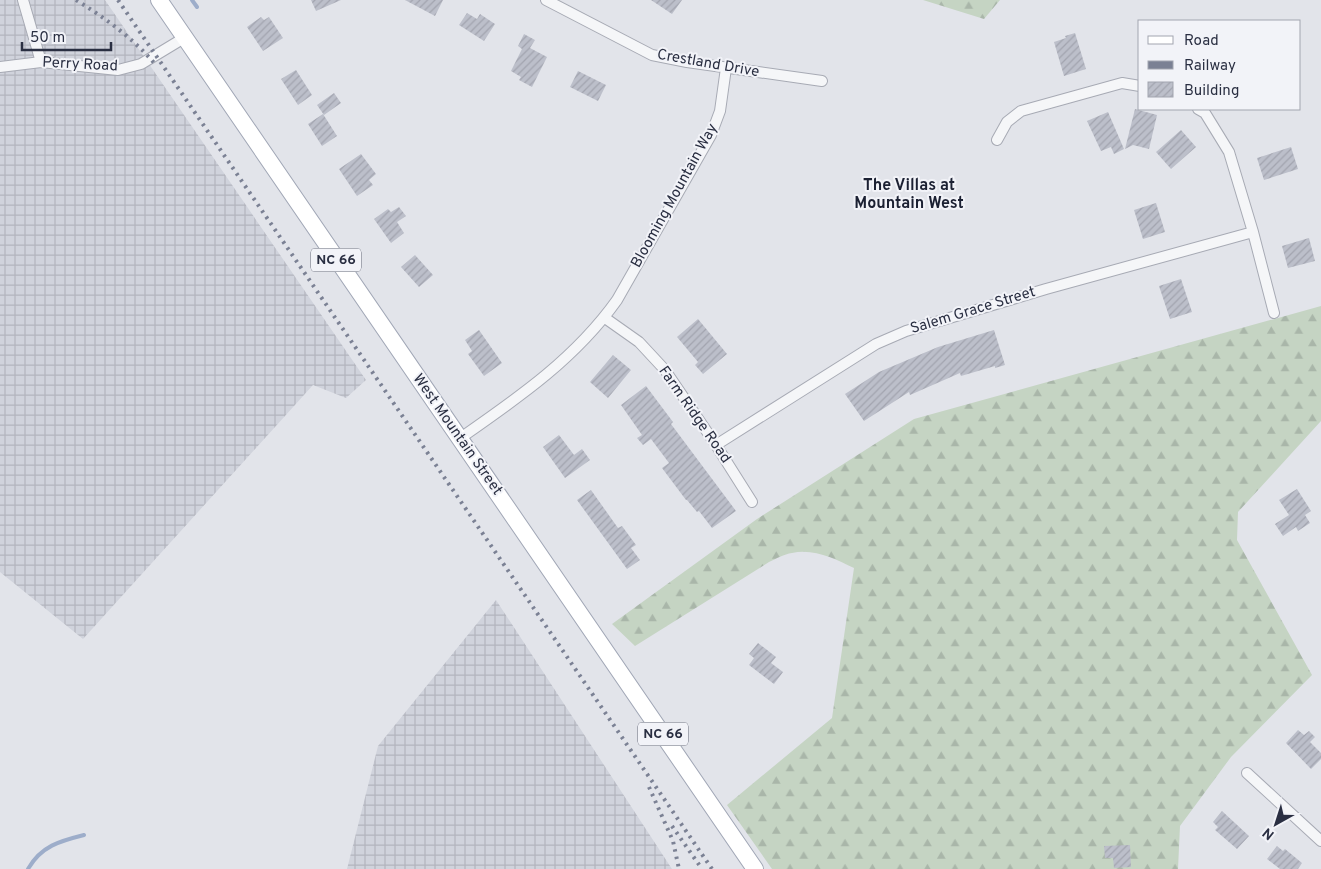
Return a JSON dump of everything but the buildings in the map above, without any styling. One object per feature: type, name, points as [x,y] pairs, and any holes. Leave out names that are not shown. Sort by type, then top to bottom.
[{"type":"main road","name":"West Mountain Street","points":[[159,0],[755,869]]},
{"type":"street","points":[[23,0],[42,62]]},
{"type":"street","name":"Crestland Drive","points":[[546,0],[652,55],[666,59],[822,81]]},
{"type":"street","name":"Perry Road","points":[[0,67],[42,62],[118,70],[141,64],[184,38]]},
{"type":"street","name":"Blooming Mountain Way","points":[[459,439],[533,386],[580,345],[617,300],[711,135],[720,111],[726,68]]},
{"type":"street","points":[[996,140],[1007,122],[1021,111],[1122,83],[1138,86]]},
{"type":"street","points":[[1200,110],[1205,113],[1229,152],[1253,232],[1274,313]]},
{"type":"street","name":"Salem Grace Street","points":[[716,445],[876,344],[906,330],[1253,232]]},
{"type":"street","name":"Farm Ridge Road","points":[[604,318],[639,342],[665,370],[752,502]]},
{"type":"street","points":[[1247,773],[1321,841]]},
{"type":"shaded area","points":[[0,0],[105,0],[366,380],[346,398],[313,385],[83,639],[0,572]]},
{"type":"shaded area","points":[[496,600],[672,869],[347,869],[378,746]]},
{"type":"green space","points":[[923,0],[1000,0],[984,19]]},
{"type":"green space","points":[[1321,306],[1321,421],[1238,512],[1237,540],[1312,675],[1231,757],[1180,826],[1178,869],[772,869],[727,805],[832,718],[854,568],[816,553],[800,552],[783,555],[635,646],[612,624],[757,519],[914,419]]},
{"type":"waterway","points":[[192,0],[197,7]]},
{"type":"waterway","points":[[28,869],[33,861],[45,850],[59,842],[84,835]]},
{"type":"railway","points":[[76,0],[118,29],[155,64]]},
{"type":"railway","points":[[118,0],[712,869]]},
{"type":"railway","points":[[649,787],[673,841],[679,869]]},
{"type":"railway","points":[[672,826],[702,869]]},
{"type":"district","name":"The Villas at Mountain West","points":[[909,195]]}]
